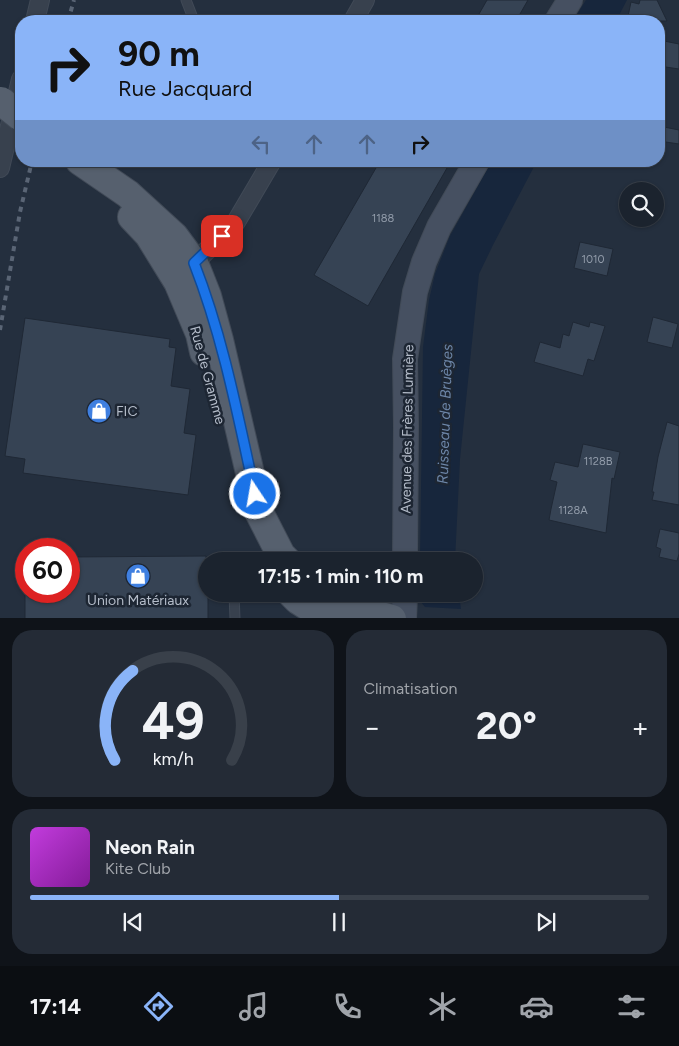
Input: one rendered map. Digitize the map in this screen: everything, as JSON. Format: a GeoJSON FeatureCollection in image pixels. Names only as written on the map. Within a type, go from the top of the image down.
{"type":"FeatureCollection","features":[{"type":"Feature","properties":{"kind":"main road","name":"Rue de Gramme"},"geometry":{"type":"LineString","coordinates":[[84,167],[149,235],[178,282],[200,334],[244,518],[259,552]]}},
{"type":"Feature","properties":{"kind":"main road","name":"Rue de Gramme"},"geometry":{"type":"LineString","coordinates":[[87,167],[128,194],[174,236],[194,263],[219,340],[259,512],[279,552]]}},
{"type":"Feature","properties":{"kind":"main road"},"geometry":{"type":"LineString","coordinates":[[302,602],[319,610],[336,603],[392,618]]}},
{"type":"Feature","properties":{"kind":"street"},"geometry":{"type":"LineString","coordinates":[[36,15],[40,0]]}},
{"type":"Feature","properties":{"kind":"street"},"geometry":{"type":"LineString","coordinates":[[356,15],[365,0]]}},
{"type":"Feature","properties":{"kind":"street"},"geometry":{"type":"LineString","coordinates":[[561,15],[570,0]]}},
{"type":"Feature","properties":{"kind":"street"},"geometry":{"type":"LineString","coordinates":[[0,168],[15,104]]}},
{"type":"Feature","properties":{"kind":"street"},"geometry":{"type":"LineString","coordinates":[[194,263],[236,222],[268,167]]}},
{"type":"Feature","properties":{"kind":"street","name":"Avenue des Frères Lumière"},"geometry":{"type":"LineString","coordinates":[[405,552],[405,359],[415,292],[424,262],[439,227],[474,167]]}},
{"type":"Feature","properties":{"kind":"street"},"geometry":{"type":"LineString","coordinates":[[404,618],[405,602]]}},
{"type":"Feature","properties":{"kind":"lane"},"geometry":{"type":"LineString","coordinates":[[186,0],[192,15]]}},
{"type":"Feature","properties":{"kind":"lane"},"geometry":{"type":"LineString","coordinates":[[234,602],[235,618]]}},
{"type":"Feature","properties":{"kind":"water"},"geometry":{"type":"Polygon","coordinates":[[[586,0],[627,0],[619,15],[577,15],[586,0]]]}},
{"type":"Feature","properties":{"kind":"water","name":"Ruisseau de Bruèges"},"geometry":{"type":"Polygon","coordinates":[[[489,167],[534,167],[479,274],[460,459],[455,552],[420,552],[423,347],[429,300],[435,274],[450,236],[489,167]]]}},
{"type":"Feature","properties":{"kind":"water"},"geometry":{"type":"Polygon","coordinates":[[[421,602],[460,602],[461,609],[425,607],[421,602]]]}},
{"type":"Feature","properties":{"kind":"building"},"geometry":{"type":"Polygon","coordinates":[[[487,0],[528,0],[519,15],[478,15],[487,0]]]}},
{"type":"Feature","properties":{"kind":"building"},"geometry":{"type":"Polygon","coordinates":[[[640,0],[657,0],[664,15],[628,15],[631,2],[639,4],[640,0]]]}},
{"type":"Feature","properties":{"kind":"building"},"geometry":{"type":"Polygon","coordinates":[[[665,41],[679,44],[679,69],[665,67],[665,41]]]}},
{"type":"Feature","properties":{"kind":"building"},"geometry":{"type":"Polygon","coordinates":[[[665,127],[679,130],[679,144],[665,142],[665,127]]]}},
{"type":"Feature","properties":{"kind":"building"},"geometry":{"type":"Polygon","coordinates":[[[377,167],[448,167],[368,306],[314,275],[377,167]]]}},
{"type":"Feature","properties":{"kind":"building"},"geometry":{"type":"Polygon","coordinates":[[[580,242],[613,249],[607,276],[574,268],[580,242]]]}},
{"type":"Feature","properties":{"kind":"building"},"geometry":{"type":"Polygon","coordinates":[[[653,317],[678,324],[672,348],[647,342],[653,317]]]}},
{"type":"Feature","properties":{"kind":"building","name":"FIC"},"geometry":{"type":"Polygon","coordinates":[[[25,318],[170,339],[169,347],[176,348],[171,386],[190,389],[184,433],[196,435],[188,495],[23,473],[25,459],[5,456],[25,318]]]}},
{"type":"Feature","properties":{"kind":"building"},"geometry":{"type":"Polygon","coordinates":[[[573,322],[589,327],[590,322],[605,326],[594,361],[588,359],[583,376],[534,362],[540,342],[560,348],[563,334],[569,336],[573,322]]]}},
{"type":"Feature","properties":{"kind":"building"},"geometry":{"type":"Polygon","coordinates":[[[667,422],[679,426],[679,505],[652,500],[658,457],[667,422]]]}},
{"type":"Feature","properties":{"kind":"building"},"geometry":{"type":"Polygon","coordinates":[[[583,444],[620,452],[614,479],[612,478],[606,533],[549,520],[557,482],[550,480],[555,462],[578,467],[583,444]]]}},
{"type":"Feature","properties":{"kind":"building"},"geometry":{"type":"Polygon","coordinates":[[[660,529],[679,533],[677,561],[659,557],[661,549],[656,547],[660,529]]]}},
{"type":"Feature","properties":{"kind":"building","name":"Union Matériaux"},"geometry":{"type":"Polygon","coordinates":[[[198,556],[198,602],[208,602],[208,618],[25,618],[25,603],[80,603],[80,557],[198,556]]]}},
{"type":"Feature","properties":{"kind":"railway"},"geometry":{"type":"LineString","coordinates":[[70,15],[74,0]]}},
{"type":"Feature","properties":{"kind":"railway"},"geometry":{"type":"LineString","coordinates":[[0,330],[20,212],[31,167]]}},
{"type":"Feature","properties":{"kind":"place","name":"FIC"},"geometry":{"type":"Point","coordinates":[99,411]}},
{"type":"Feature","properties":{"kind":"place","name":"Union Matériaux"},"geometry":{"type":"Point","coordinates":[138,576]}},
{"type":"Feature","properties":{"kind":"route"},"geometry":{"type":"LineString","coordinates":[[222,236],[194,263],[219,340],[255,494]]}}]}
